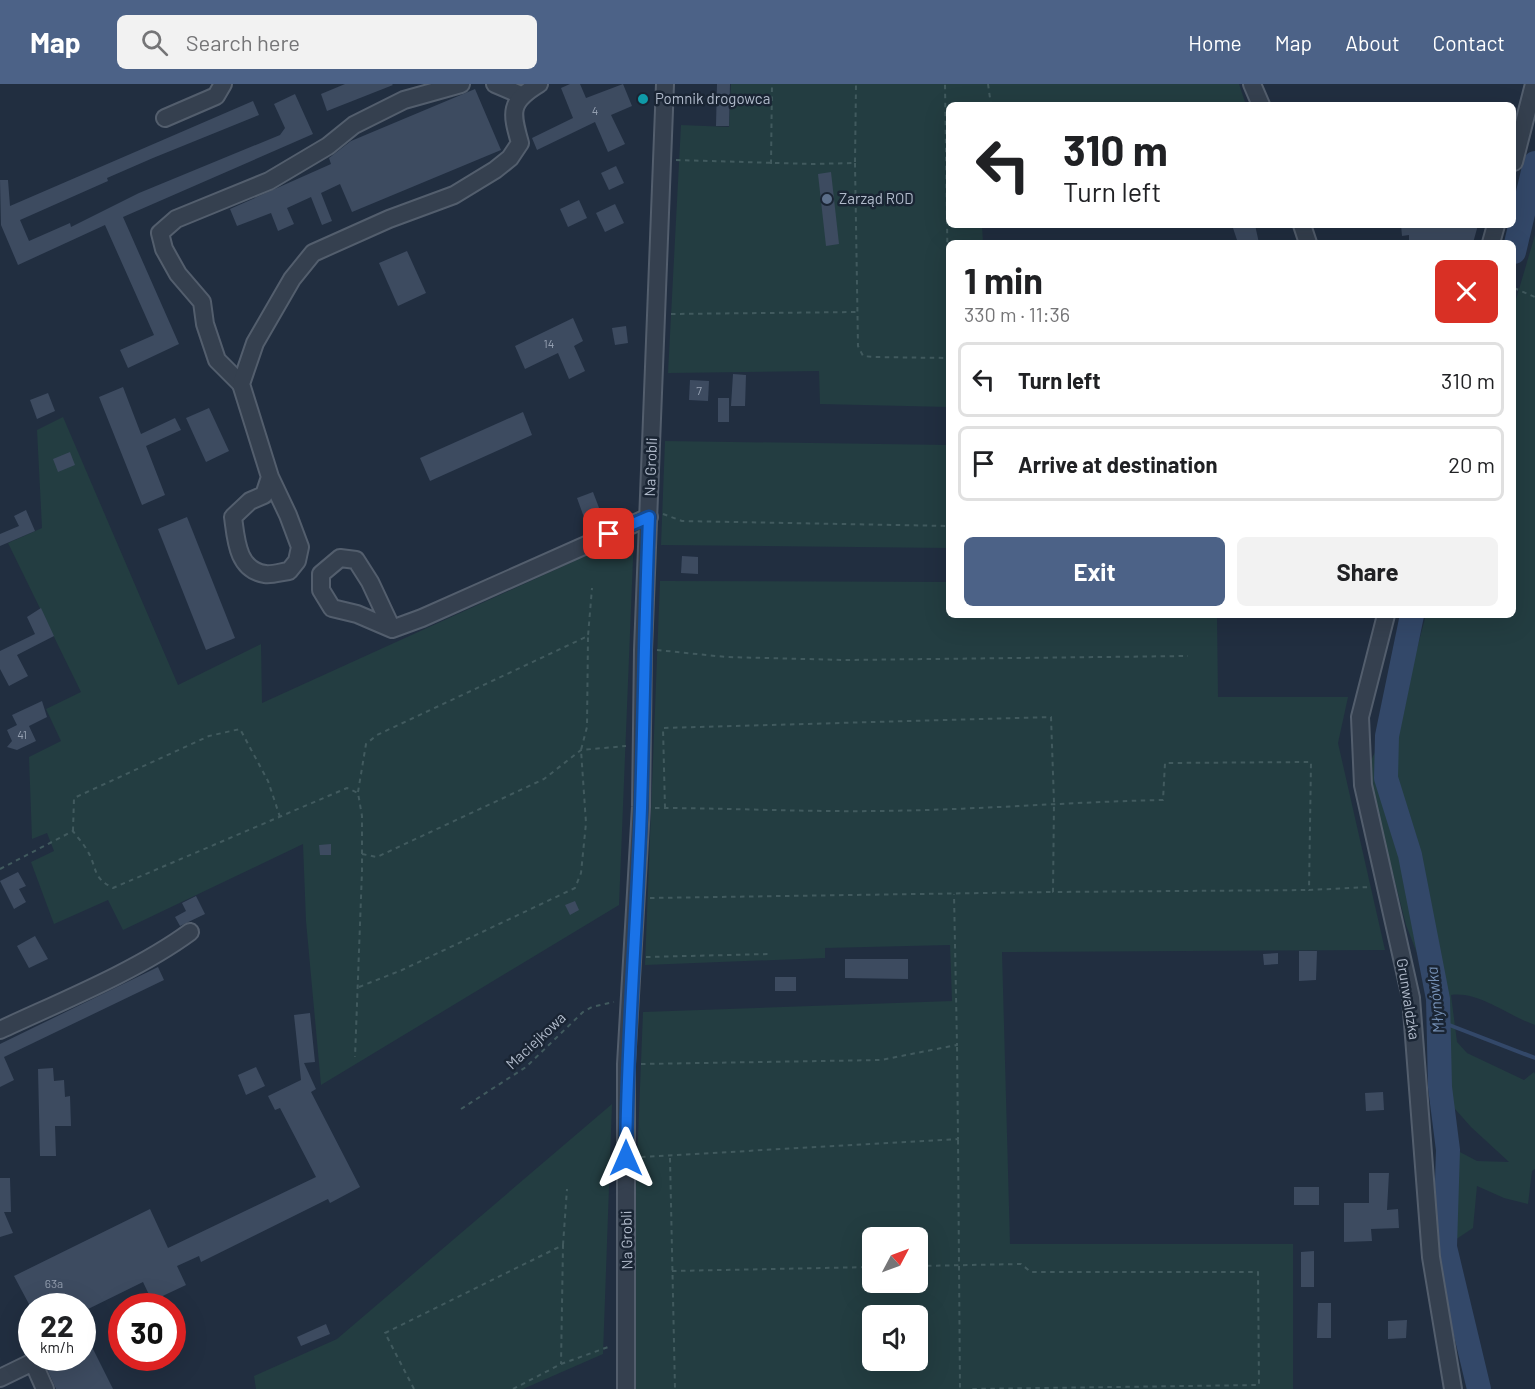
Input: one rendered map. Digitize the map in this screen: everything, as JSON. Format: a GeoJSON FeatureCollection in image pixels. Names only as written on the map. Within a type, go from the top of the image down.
{"type":"FeatureCollection","features":[{"type":"Feature","properties":{"kind":"street"},"geometry":{"type":"LineString","coordinates":[[165,118],[216,96],[224,84]]}},
{"type":"Feature","properties":{"kind":"street"},"geometry":{"type":"LineString","coordinates":[[270,477],[264,495],[250,501],[233,518],[236,546],[244,563],[264,574],[289,571],[297,561],[300,547],[270,477],[241,384],[217,360],[205,324],[202,302],[178,274],[164,249],[160,233],[176,219],[269,181],[328,146],[354,125],[404,100],[461,84]]}},
{"type":"Feature","properties":{"kind":"street"},"geometry":{"type":"LineString","coordinates":[[495,84],[521,95]]}},
{"type":"Feature","properties":{"kind":"street"},"geometry":{"type":"LineString","coordinates":[[241,384],[255,343],[292,279],[313,253],[389,219],[454,195],[495,170],[510,158],[520,143],[512,117],[521,95],[539,84]]}},
{"type":"Feature","properties":{"kind":"street","name":"Na Grobli"},"geometry":{"type":"LineString","coordinates":[[626,1389],[628,1343],[626,1064],[641,807],[640,744],[643,650],[665,84]]}},
{"type":"Feature","properties":{"kind":"street"},"geometry":{"type":"LineString","coordinates":[[1252,84],[1260,102]]}},
{"type":"Feature","properties":{"kind":"street"},"geometry":{"type":"LineString","coordinates":[[1516,154],[1534,84]]}},
{"type":"Feature","properties":{"kind":"street"},"geometry":{"type":"LineString","coordinates":[[392,629],[370,582],[356,560],[340,558],[321,574],[321,590],[332,608],[357,614],[392,629],[422,618],[649,517]]}},
{"type":"Feature","properties":{"kind":"street","name":"Grunwaldzka"},"geometry":{"type":"LineString","coordinates":[[1385,618],[1360,717],[1363,785],[1411,998],[1431,1257],[1453,1389]]}},
{"type":"Feature","properties":{"kind":"street"},"geometry":{"type":"LineString","coordinates":[[0,1030],[73,996],[174,944],[190,932]]}},
{"type":"Feature","properties":{"kind":"street"},"geometry":{"type":"LineString","coordinates":[[0,1378],[33,1362],[45,1389]]}},
{"type":"Feature","properties":{"kind":"path"},"geometry":{"type":"LineString","coordinates":[[771,164],[772,84]]}},
{"type":"Feature","properties":{"kind":"path"},"geometry":{"type":"LineString","coordinates":[[856,84],[858,346],[863,356],[946,358]]}},
{"type":"Feature","properties":{"kind":"path"},"geometry":{"type":"LineString","coordinates":[[945,84],[946,152]]}},
{"type":"Feature","properties":{"kind":"path"},"geometry":{"type":"LineString","coordinates":[[988,84],[991,102]]}},
{"type":"Feature","properties":{"kind":"path"},"geometry":{"type":"LineString","coordinates":[[663,159],[771,164],[855,163]]}},
{"type":"Feature","properties":{"kind":"path"},"geometry":{"type":"LineString","coordinates":[[1516,289],[1535,297]]}},
{"type":"Feature","properties":{"kind":"path"},"geometry":{"type":"LineString","coordinates":[[657,314],[857,312]]}},
{"type":"Feature","properties":{"kind":"path"},"geometry":{"type":"LineString","coordinates":[[649,517],[664,514],[682,521],[946,526]]}},
{"type":"Feature","properties":{"kind":"path"},"geometry":{"type":"LineString","coordinates":[[359,987],[402,970],[575,888],[581,873],[586,823],[581,750],[586,727],[588,636],[592,588]]}},
{"type":"Feature","properties":{"kind":"path"},"geometry":{"type":"LineString","coordinates":[[355,1057],[362,854],[362,816],[358,793],[366,744],[377,735],[588,636]]}},
{"type":"Feature","properties":{"kind":"path"},"geometry":{"type":"LineString","coordinates":[[643,650],[726,657],[845,660],[1188,656]]}},
{"type":"Feature","properties":{"kind":"path"},"geometry":{"type":"LineString","coordinates":[[664,808],[663,728],[1051,717],[1054,802],[1053,892]]}},
{"type":"Feature","properties":{"kind":"path"},"geometry":{"type":"LineString","coordinates":[[280,817],[267,781],[240,729],[209,736],[74,798],[73,831],[88,852],[93,870],[102,882],[113,888],[280,817],[347,788],[358,793]]}},
{"type":"Feature","properties":{"kind":"path"},"geometry":{"type":"LineString","coordinates":[[362,854],[377,857],[544,779],[581,750],[640,744]]}},
{"type":"Feature","properties":{"kind":"path"},"geometry":{"type":"LineString","coordinates":[[641,807],[877,811],[1009,808],[1054,802],[1162,800],[1165,763],[1311,762],[1309,890]]}},
{"type":"Feature","properties":{"kind":"path"},"geometry":{"type":"LineString","coordinates":[[0,869],[73,831]]}},
{"type":"Feature","properties":{"kind":"path"},"geometry":{"type":"LineString","coordinates":[[635,898],[1309,890],[1386,886]]}},
{"type":"Feature","properties":{"kind":"path"},"geometry":{"type":"LineString","coordinates":[[954,894],[960,1389]]}},
{"type":"Feature","properties":{"kind":"path"},"geometry":{"type":"LineString","coordinates":[[632,958],[769,954]]}},
{"type":"Feature","properties":{"kind":"path","name":"Maciejkowa"},"geometry":{"type":"LineString","coordinates":[[461,1109],[526,1067],[592,1006],[630,1000]]}},
{"type":"Feature","properties":{"kind":"path"},"geometry":{"type":"LineString","coordinates":[[626,1064],[881,1060],[957,1045]]}},
{"type":"Feature","properties":{"kind":"path"},"geometry":{"type":"LineString","coordinates":[[626,1158],[958,1139]]}},
{"type":"Feature","properties":{"kind":"path"},"geometry":{"type":"LineString","coordinates":[[670,1157],[675,1389]]}},
{"type":"Feature","properties":{"kind":"path"},"geometry":{"type":"LineString","coordinates":[[561,1364],[563,1245],[567,1189]]}},
{"type":"Feature","properties":{"kind":"path"},"geometry":{"type":"LineString","coordinates":[[414,1389],[385,1333],[563,1245]]}},
{"type":"Feature","properties":{"kind":"path"},"geometry":{"type":"LineString","coordinates":[[928,1266],[1022,1264],[1031,1272],[1258,1272],[1259,1385],[972,1389]]}},
{"type":"Feature","properties":{"kind":"path"},"geometry":{"type":"LineString","coordinates":[[672,1271],[862,1267]]}},
{"type":"Feature","properties":{"kind":"path"},"geometry":{"type":"LineString","coordinates":[[513,1389],[561,1364],[597,1349],[628,1343]]}},
{"type":"Feature","properties":{"kind":"green space"},"geometry":{"type":"Polygon","coordinates":[[[731,84],[1239,84],[1245,102],[946,102],[946,228],[982,228],[983,240],[946,240],[946,407],[820,404],[819,371],[668,373],[681,125],[729,127],[731,84]]]}},
{"type":"Feature","properties":{"kind":"green space"},"geometry":{"type":"Polygon","coordinates":[[[1535,235],[1535,1025],[1483,1000],[1451,995],[1457,1042],[1467,1053],[1524,1080],[1534,1072],[1535,1074],[1535,1169],[1532,1171],[1528,1204],[1504,1198],[1477,1186],[1473,1228],[1449,1244],[1445,1181],[1437,1140],[1477,1161],[1509,1162],[1471,1127],[1431,1082],[1430,986],[1406,925],[1367,771],[1403,700],[1425,618],[1516,618],[1516,299],[1535,235]]]}},
{"type":"Feature","properties":{"kind":"green space"},"geometry":{"type":"Polygon","coordinates":[[[63,417],[178,685],[261,644],[262,703],[634,534],[619,905],[321,1085],[306,921],[303,844],[123,930],[108,900],[54,924],[31,862],[54,851],[47,833],[32,839],[29,757],[61,741],[46,709],[81,692],[8,543],[42,528],[37,430],[63,417]]]}},
{"type":"Feature","properties":{"kind":"green space"},"geometry":{"type":"Polygon","coordinates":[[[665,441],[946,445],[946,548],[661,545],[665,441]]]}},
{"type":"Feature","properties":{"kind":"green space"},"geometry":{"type":"Polygon","coordinates":[[[660,581],[946,582],[946,618],[1217,618],[1218,697],[1348,697],[1338,743],[1385,950],[1002,952],[1010,1244],[1293,1244],[1293,1389],[628,1389],[643,1012],[952,1001],[950,945],[825,948],[825,958],[645,965],[660,581]]]}},
{"type":"Feature","properties":{"kind":"green space"},"geometry":{"type":"Polygon","coordinates":[[[612,1104],[603,1354],[523,1389],[256,1389],[254,1376],[337,1339],[612,1104]]]}},
{"type":"Feature","properties":{"kind":"building"},"geometry":{"type":"Polygon","coordinates":[[[345,84],[393,85],[327,111],[321,94],[345,84]]]}},
{"type":"Feature","properties":{"kind":"building"},"geometry":{"type":"Polygon","coordinates":[[[570,84],[580,84],[586,98],[623,84],[632,106],[611,115],[625,144],[608,152],[595,122],[537,150],[532,138],[573,118],[561,88],[570,84]]]}},
{"type":"Feature","properties":{"kind":"building"},"geometry":{"type":"Polygon","coordinates":[[[717,84],[730,84],[729,126],[716,126],[717,84]]]}},
{"type":"Feature","properties":{"kind":"building"},"geometry":{"type":"Polygon","coordinates":[[[475,89],[501,150],[352,212],[340,184],[321,193],[332,221],[322,225],[311,197],[287,208],[294,224],[278,231],[271,213],[237,226],[230,209],[331,164],[329,158],[351,141],[475,89]]]}},
{"type":"Feature","properties":{"kind":"building"},"geometry":{"type":"Polygon","coordinates":[[[295,94],[313,134],[123,217],[179,344],[128,368],[120,350],[154,335],[105,225],[18,265],[1,225],[0,180],[8,180],[10,206],[253,101],[259,115],[107,178],[108,181],[20,220],[29,241],[70,223],[71,227],[139,193],[280,135],[285,128],[274,104],[295,94]]]}},
{"type":"Feature","properties":{"kind":"building"},"geometry":{"type":"Polygon","coordinates":[[[616,166],[624,183],[609,190],[601,173],[616,166]]]}},
{"type":"Feature","properties":{"kind":"building"},"geometry":{"type":"Polygon","coordinates":[[[831,172],[839,244],[826,246],[818,174],[831,172]]]}},
{"type":"Feature","properties":{"kind":"building"},"geometry":{"type":"Polygon","coordinates":[[[579,200],[587,218],[568,227],[560,209],[579,200]]]}},
{"type":"Feature","properties":{"kind":"building"},"geometry":{"type":"Polygon","coordinates":[[[615,204],[624,223],[605,232],[596,213],[615,204]]]}},
{"type":"Feature","properties":{"kind":"building"},"geometry":{"type":"Polygon","coordinates":[[[1233,228],[1256,228],[1258,240],[1237,240],[1233,228]]]}},
{"type":"Feature","properties":{"kind":"building"},"geometry":{"type":"Polygon","coordinates":[[[1401,228],[1477,228],[1474,240],[1409,240],[1409,235],[1402,236],[1401,228]]]}},
{"type":"Feature","properties":{"kind":"building"},"geometry":{"type":"Polygon","coordinates":[[[407,251],[426,293],[398,306],[379,263],[407,251]]]}},
{"type":"Feature","properties":{"kind":"building"},"geometry":{"type":"Polygon","coordinates":[[[573,318],[583,341],[574,346],[585,371],[569,379],[558,353],[525,369],[515,346],[573,318]]]}},
{"type":"Feature","properties":{"kind":"building"},"geometry":{"type":"Polygon","coordinates":[[[626,326],[628,343],[615,345],[612,328],[626,326]]]}},
{"type":"Feature","properties":{"kind":"building"},"geometry":{"type":"Polygon","coordinates":[[[733,374],[746,375],[745,406],[731,406],[733,374]]]}},
{"type":"Feature","properties":{"kind":"building"},"geometry":{"type":"Polygon","coordinates":[[[690,380],[709,381],[708,401],[689,400],[690,380]]]}},
{"type":"Feature","properties":{"kind":"building"},"geometry":{"type":"Polygon","coordinates":[[[123,387],[141,434],[175,418],[181,430],[146,446],[165,495],[142,505],[99,397],[123,387]]]}},
{"type":"Feature","properties":{"kind":"building"},"geometry":{"type":"Polygon","coordinates":[[[48,393],[55,411],[37,419],[30,400],[48,393]]]}},
{"type":"Feature","properties":{"kind":"building"},"geometry":{"type":"Polygon","coordinates":[[[718,398],[729,398],[729,422],[718,422],[718,398]]]}},
{"type":"Feature","properties":{"kind":"building"},"geometry":{"type":"Polygon","coordinates":[[[209,408],[229,451],[206,462],[186,418],[209,408]]]}},
{"type":"Feature","properties":{"kind":"building"},"geometry":{"type":"Polygon","coordinates":[[[523,412],[532,435],[430,481],[420,458],[523,412]]]}},
{"type":"Feature","properties":{"kind":"building"},"geometry":{"type":"Polygon","coordinates":[[[70,452],[75,465],[58,472],[53,459],[70,452]]]}},
{"type":"Feature","properties":{"kind":"building"},"geometry":{"type":"Polygon","coordinates":[[[593,492],[601,513],[585,520],[577,498],[593,492]]]}},
{"type":"Feature","properties":{"kind":"building"},"geometry":{"type":"Polygon","coordinates":[[[26,510],[35,531],[0,546],[0,534],[19,526],[14,516],[26,510]]]}},
{"type":"Feature","properties":{"kind":"building"},"geometry":{"type":"Polygon","coordinates":[[[187,517],[235,638],[206,650],[158,529],[187,517]]]}},
{"type":"Feature","properties":{"kind":"building"},"geometry":{"type":"Polygon","coordinates":[[[682,556],[698,557],[698,574],[681,573],[682,556]]]}},
{"type":"Feature","properties":{"kind":"building"},"geometry":{"type":"Polygon","coordinates":[[[41,608],[54,636],[17,655],[28,676],[9,686],[0,669],[0,651],[35,634],[27,617],[41,608]]]}},
{"type":"Feature","properties":{"kind":"building"},"geometry":{"type":"Polygon","coordinates":[[[42,701],[47,717],[29,726],[36,741],[17,750],[7,747],[12,741],[7,730],[17,725],[12,715],[42,701]]]}},
{"type":"Feature","properties":{"kind":"building"},"geometry":{"type":"Polygon","coordinates":[[[331,844],[331,855],[320,855],[319,845],[331,844]]]}},
{"type":"Feature","properties":{"kind":"building"},"geometry":{"type":"Polygon","coordinates":[[[18,872],[26,886],[19,889],[26,902],[14,909],[0,881],[18,872]]]}},
{"type":"Feature","properties":{"kind":"building"},"geometry":{"type":"Polygon","coordinates":[[[196,896],[205,914],[180,926],[175,917],[186,911],[182,903],[196,896]]]}},
{"type":"Feature","properties":{"kind":"building"},"geometry":{"type":"Polygon","coordinates":[[[575,901],[579,910],[570,915],[565,905],[575,901]]]}},
{"type":"Feature","properties":{"kind":"building"},"geometry":{"type":"Polygon","coordinates":[[[35,936],[48,959],[29,968],[17,946],[35,936]]]}},
{"type":"Feature","properties":{"kind":"building"},"geometry":{"type":"Polygon","coordinates":[[[1299,951],[1317,951],[1316,980],[1299,981],[1299,951]]]}},
{"type":"Feature","properties":{"kind":"building"},"geometry":{"type":"Polygon","coordinates":[[[1278,953],[1278,964],[1264,965],[1263,954],[1278,953]]]}},
{"type":"Feature","properties":{"kind":"building"},"geometry":{"type":"Polygon","coordinates":[[[845,959],[908,959],[908,979],[845,978],[845,959]]]}},
{"type":"Feature","properties":{"kind":"building"},"geometry":{"type":"Polygon","coordinates":[[[158,967],[164,980],[4,1057],[14,1080],[0,1087],[0,1044],[158,967]]]}},
{"type":"Feature","properties":{"kind":"building"},"geometry":{"type":"Polygon","coordinates":[[[775,977],[796,977],[796,991],[775,991],[775,977]]]}},
{"type":"Feature","properties":{"kind":"building"},"geometry":{"type":"Polygon","coordinates":[[[310,1013],[315,1062],[304,1063],[316,1089],[311,1092],[360,1187],[330,1203],[328,1199],[201,1262],[199,1256],[177,1266],[186,1285],[169,1293],[148,1293],[143,1282],[121,1293],[108,1293],[108,1299],[96,1305],[96,1293],[23,1293],[14,1276],[150,1209],[168,1248],[316,1177],[280,1108],[275,1110],[268,1096],[301,1080],[294,1015],[310,1013]]]}},
{"type":"Feature","properties":{"kind":"building"},"geometry":{"type":"Polygon","coordinates":[[[256,1067],[265,1086],[246,1095],[238,1075],[256,1067]]]}},
{"type":"Feature","properties":{"kind":"building"},"geometry":{"type":"Polygon","coordinates":[[[53,1068],[54,1081],[64,1080],[65,1097],[70,1096],[71,1126],[55,1126],[56,1156],[40,1156],[38,1069],[53,1068]]]}},
{"type":"Feature","properties":{"kind":"building"},"geometry":{"type":"Polygon","coordinates":[[[1383,1092],[1384,1110],[1366,1111],[1365,1093],[1383,1092]]]}},
{"type":"Feature","properties":{"kind":"building"},"geometry":{"type":"Polygon","coordinates":[[[1369,1173],[1389,1173],[1387,1210],[1398,1209],[1399,1228],[1371,1229],[1372,1241],[1344,1242],[1344,1203],[1369,1203],[1369,1173]]]}},
{"type":"Feature","properties":{"kind":"building"},"geometry":{"type":"Polygon","coordinates":[[[0,1178],[10,1178],[11,1212],[4,1212],[13,1233],[0,1237],[0,1178]]]}},
{"type":"Feature","properties":{"kind":"building"},"geometry":{"type":"Polygon","coordinates":[[[1294,1187],[1319,1187],[1319,1205],[1294,1205],[1294,1187]]]}},
{"type":"Feature","properties":{"kind":"building"},"geometry":{"type":"Polygon","coordinates":[[[1314,1251],[1314,1287],[1301,1287],[1301,1252],[1314,1251]]]}},
{"type":"Feature","properties":{"kind":"building"},"geometry":{"type":"Polygon","coordinates":[[[1318,1303],[1331,1303],[1331,1338],[1317,1338],[1318,1303]]]}},
{"type":"Feature","properties":{"kind":"building"},"geometry":{"type":"Polygon","coordinates":[[[1407,1320],[1406,1338],[1388,1339],[1388,1321],[1407,1320]]]}},
{"type":"Feature","properties":{"kind":"building"},"geometry":{"type":"Polygon","coordinates":[[[326,1324],[330,1334],[301,1346],[297,1337],[326,1324]]]}},
{"type":"Feature","properties":{"kind":"building"},"geometry":{"type":"Polygon","coordinates":[[[96,1355],[113,1389],[56,1389],[48,1371],[96,1371],[96,1355]]]}},
{"type":"Feature","properties":{"kind":"waterway","name":"Młynówka"},"geometry":{"type":"LineString","coordinates":[[1516,244],[1535,163]]}},
{"type":"Feature","properties":{"kind":"waterway","name":"Młynówka"},"geometry":{"type":"LineString","coordinates":[[1411,618],[1387,736],[1386,778],[1410,855],[1438,999],[1440,1087],[1448,1150],[1445,1247],[1479,1389]]}},
{"type":"Feature","properties":{"kind":"waterway"},"geometry":{"type":"LineString","coordinates":[[1439,1021],[1535,1058]]}},
{"type":"Feature","properties":{"kind":"place","name":"Pomnik drogowca"},"geometry":{"type":"Point","coordinates":[643,99]}},
{"type":"Feature","properties":{"kind":"place","name":"Zarząd ROD"},"geometry":{"type":"Point","coordinates":[827,199]}},
{"type":"Feature","properties":{"kind":"route"},"geometry":{"type":"LineString","coordinates":[[609,534],[649,517],[640,744],[641,807],[626,1064],[626,1158]]}}]}
